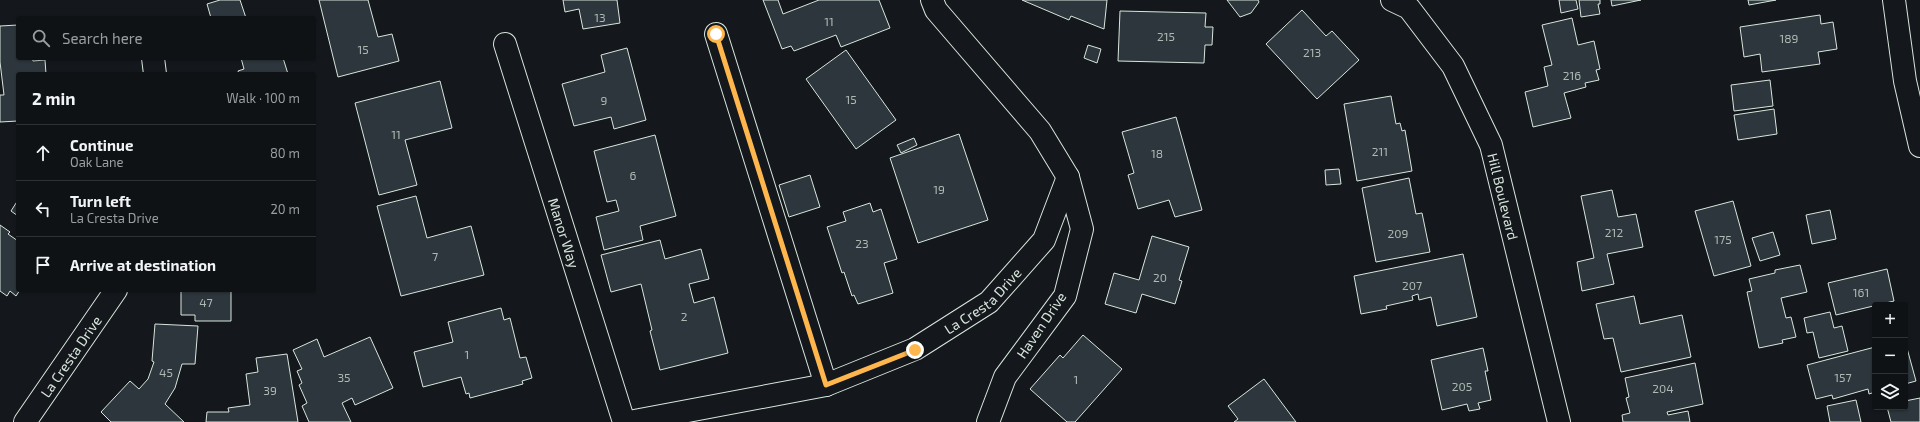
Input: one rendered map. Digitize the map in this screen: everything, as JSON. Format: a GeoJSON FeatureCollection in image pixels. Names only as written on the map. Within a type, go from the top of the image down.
{"type":"FeatureCollection","features":[{"type":"Feature","properties":{"kind":"street"},"geometry":{"type":"LineString","coordinates":[[932,0],[936,10],[1040,131],[1068,178]]}},
{"type":"Feature","properties":{"kind":"street","name":"Hill Boulevard"},"geometry":{"type":"LineString","coordinates":[[1392,0],[1409,8],[1453,66],[1491,145],[1559,422]]}},
{"type":"Feature","properties":{"kind":"street"},"geometry":{"type":"LineString","coordinates":[[1894,0],[1905,81],[1920,146]]}},
{"type":"Feature","properties":{"kind":"street"},"geometry":{"type":"LineString","coordinates":[[716,34],[826,385]]}},
{"type":"Feature","properties":{"kind":"street","name":"Manor Way"},"geometry":{"type":"LineString","coordinates":[[505,44],[624,422]]}},
{"type":"Feature","properties":{"kind":"street"},"geometry":{"type":"LineString","coordinates":[[153,60],[154,72]]}},
{"type":"Feature","properties":{"kind":"street","name":"La Cresta Drive"},"geometry":{"type":"LineString","coordinates":[[630,422],[826,385],[915,350],[989,302],[1044,240],[1068,178]]}},
{"type":"Feature","properties":{"kind":"street","name":"Haven Drive"},"geometry":{"type":"LineString","coordinates":[[988,422],[1005,377],[1065,296],[1082,229],[1068,178]]}},
{"type":"Feature","properties":{"kind":"street","name":"La Cresta Drive"},"geometry":{"type":"LineString","coordinates":[[25,422],[115,292]]}},
{"type":"Feature","properties":{"kind":"building"},"geometry":{"type":"Polygon","coordinates":[[[220,0],[240,0],[245,16],[210,16],[207,4],[220,0]]]}},
{"type":"Feature","properties":{"kind":"building"},"geometry":{"type":"Polygon","coordinates":[[[319,0],[368,0],[378,37],[392,34],[399,61],[338,77],[319,0]]]}},
{"type":"Feature","properties":{"kind":"building"},"geometry":{"type":"Polygon","coordinates":[[[563,0],[617,0],[620,23],[583,29],[579,9],[565,12],[563,0]]]}},
{"type":"Feature","properties":{"kind":"building"},"geometry":{"type":"Polygon","coordinates":[[[763,0],[778,0],[783,14],[819,0],[879,0],[890,28],[841,47],[836,35],[794,51],[791,46],[782,49],[763,0]]]}},
{"type":"Feature","properties":{"kind":"building"},"geometry":{"type":"Polygon","coordinates":[[[1022,0],[1107,0],[1104,29],[1071,16],[1069,20],[1022,0]]]}},
{"type":"Feature","properties":{"kind":"building"},"geometry":{"type":"Polygon","coordinates":[[[1227,0],[1258,0],[1259,2],[1251,13],[1240,17],[1227,0]]]}},
{"type":"Feature","properties":{"kind":"building"},"geometry":{"type":"Polygon","coordinates":[[[1559,0],[1576,0],[1578,9],[1561,13],[1559,0]]]}},
{"type":"Feature","properties":{"kind":"building"},"geometry":{"type":"Polygon","coordinates":[[[1579,0],[1600,0],[1600,4],[1598,4],[1600,14],[1581,17],[1579,0]]]}},
{"type":"Feature","properties":{"kind":"building"},"geometry":{"type":"Polygon","coordinates":[[[1611,0],[1641,0],[1612,6],[1611,0]]]}},
{"type":"Feature","properties":{"kind":"building"},"geometry":{"type":"Polygon","coordinates":[[[1748,0],[1776,0],[1749,5],[1748,0]]]}},
{"type":"Feature","properties":{"kind":"building"},"geometry":{"type":"Polygon","coordinates":[[[1302,10],[1326,36],[1332,31],[1359,60],[1317,99],[1266,44],[1302,10]]]}},
{"type":"Feature","properties":{"kind":"building"},"geometry":{"type":"Polygon","coordinates":[[[1120,11],[1206,13],[1205,27],[1213,27],[1212,45],[1205,45],[1204,63],[1118,61],[1120,11]]]}},
{"type":"Feature","properties":{"kind":"building"},"geometry":{"type":"Polygon","coordinates":[[[1820,15],[1821,24],[1833,22],[1837,49],[1818,52],[1820,64],[1762,72],[1760,54],[1744,57],[1740,27],[1820,15]]]}},
{"type":"Feature","properties":{"kind":"building"},"geometry":{"type":"Polygon","coordinates":[[[1572,18],[1578,45],[1594,41],[1600,69],[1596,70],[1599,80],[1585,83],[1586,87],[1564,93],[1571,118],[1533,127],[1525,92],[1548,86],[1544,67],[1552,65],[1542,25],[1572,18]]]}},
{"type":"Feature","properties":{"kind":"building"},"geometry":{"type":"Polygon","coordinates":[[[16,25],[16,60],[45,60],[46,72],[16,72],[16,121],[0,122],[0,95],[4,95],[0,62],[0,26],[16,25]]]}},
{"type":"Feature","properties":{"kind":"building"},"geometry":{"type":"Polygon","coordinates":[[[1088,45],[1101,49],[1097,63],[1084,58],[1088,45]]]}},
{"type":"Feature","properties":{"kind":"building"},"geometry":{"type":"Polygon","coordinates":[[[627,48],[646,120],[614,129],[611,117],[574,126],[562,84],[605,72],[601,55],[627,48]]]}},
{"type":"Feature","properties":{"kind":"building"},"geometry":{"type":"Polygon","coordinates":[[[846,50],[896,120],[856,149],[806,79],[846,50]]]}},
{"type":"Feature","properties":{"kind":"building"},"geometry":{"type":"Polygon","coordinates":[[[242,60],[284,60],[287,72],[238,72],[244,69],[242,60]]]}},
{"type":"Feature","properties":{"kind":"building"},"geometry":{"type":"Polygon","coordinates":[[[1770,80],[1773,106],[1734,111],[1731,85],[1770,80]]]}},
{"type":"Feature","properties":{"kind":"building"},"geometry":{"type":"Polygon","coordinates":[[[440,81],[452,128],[405,140],[417,185],[379,195],[355,103],[440,81]]]}},
{"type":"Feature","properties":{"kind":"building"},"geometry":{"type":"Polygon","coordinates":[[[1391,96],[1396,124],[1400,123],[1402,131],[1405,130],[1412,171],[1357,181],[1344,104],[1391,96]]]}},
{"type":"Feature","properties":{"kind":"building"},"geometry":{"type":"Polygon","coordinates":[[[1774,109],[1777,134],[1738,140],[1734,115],[1774,109]]]}},
{"type":"Feature","properties":{"kind":"building"},"geometry":{"type":"Polygon","coordinates":[[[1176,117],[1202,210],[1175,217],[1169,200],[1138,209],[1128,175],[1134,173],[1122,132],[1176,117]]]}},
{"type":"Feature","properties":{"kind":"building"},"geometry":{"type":"Polygon","coordinates":[[[959,134],[988,220],[918,243],[890,158],[959,134]]]}},
{"type":"Feature","properties":{"kind":"building"},"geometry":{"type":"Polygon","coordinates":[[[655,135],[676,216],[640,226],[643,240],[604,250],[596,217],[619,211],[616,200],[607,202],[594,151],[655,135]]]}},
{"type":"Feature","properties":{"kind":"building"},"geometry":{"type":"Polygon","coordinates":[[[914,138],[917,145],[901,153],[897,145],[914,138]]]}},
{"type":"Feature","properties":{"kind":"building"},"geometry":{"type":"Polygon","coordinates":[[[1339,169],[1341,184],[1326,185],[1325,170],[1339,169]]]}},
{"type":"Feature","properties":{"kind":"building"},"geometry":{"type":"Polygon","coordinates":[[[810,175],[820,207],[789,217],[779,185],[810,175]]]}},
{"type":"Feature","properties":{"kind":"building"},"geometry":{"type":"Polygon","coordinates":[[[1409,178],[1416,214],[1422,213],[1430,252],[1376,262],[1362,188],[1409,178]]]}},
{"type":"Feature","properties":{"kind":"building"},"geometry":{"type":"Polygon","coordinates":[[[1612,190],[1618,217],[1636,214],[1643,247],[1607,254],[1614,284],[1582,291],[1577,262],[1594,258],[1581,196],[1612,190]]]}},
{"type":"Feature","properties":{"kind":"building"},"geometry":{"type":"Polygon","coordinates":[[[416,196],[427,238],[471,226],[484,275],[401,296],[377,206],[416,196]]]}},
{"type":"Feature","properties":{"kind":"building"},"geometry":{"type":"Polygon","coordinates":[[[1733,201],[1751,266],[1714,276],[1695,211],[1733,201]]]}},
{"type":"Feature","properties":{"kind":"building"},"geometry":{"type":"Polygon","coordinates":[[[16,203],[16,215],[11,211],[16,203]]]}},
{"type":"Feature","properties":{"kind":"building"},"geometry":{"type":"Polygon","coordinates":[[[870,203],[873,212],[881,209],[897,259],[884,263],[893,293],[858,304],[854,295],[852,296],[844,272],[842,273],[827,227],[846,221],[843,212],[870,203]]]}},
{"type":"Feature","properties":{"kind":"building"},"geometry":{"type":"Polygon","coordinates":[[[1830,210],[1836,239],[1812,244],[1806,215],[1830,210]]]}},
{"type":"Feature","properties":{"kind":"building"},"geometry":{"type":"Polygon","coordinates":[[[0,225],[10,232],[8,234],[16,240],[16,292],[19,292],[16,296],[10,291],[7,296],[0,291],[0,225]]]}},
{"type":"Feature","properties":{"kind":"building"},"geometry":{"type":"Polygon","coordinates":[[[1773,232],[1780,255],[1760,261],[1752,238],[1773,232]]]}},
{"type":"Feature","properties":{"kind":"building"},"geometry":{"type":"Polygon","coordinates":[[[1152,236],[1189,247],[1179,280],[1182,281],[1175,304],[1142,294],[1136,313],[1105,304],[1114,273],[1139,280],[1152,236]]]}},
{"type":"Feature","properties":{"kind":"building"},"geometry":{"type":"Polygon","coordinates":[[[660,240],[665,259],[701,249],[709,279],[689,284],[694,303],[714,297],[728,353],[660,370],[650,331],[652,330],[641,284],[611,292],[601,255],[660,240]]]}},
{"type":"Feature","properties":{"kind":"building"},"geometry":{"type":"Polygon","coordinates":[[[1463,254],[1477,317],[1437,326],[1431,297],[1419,300],[1418,294],[1412,296],[1413,300],[1386,306],[1387,309],[1361,314],[1354,276],[1463,254]]]}},
{"type":"Feature","properties":{"kind":"building"},"geometry":{"type":"Polygon","coordinates":[[[1800,265],[1807,292],[1781,298],[1786,318],[1791,317],[1796,337],[1782,340],[1783,343],[1759,348],[1747,292],[1752,291],[1749,279],[1775,273],[1775,270],[1800,265]]]}},
{"type":"Feature","properties":{"kind":"building"},"geometry":{"type":"Polygon","coordinates":[[[1887,269],[1894,301],[1872,302],[1872,306],[1836,315],[1828,283],[1887,269]]]}},
{"type":"Feature","properties":{"kind":"building"},"geometry":{"type":"Polygon","coordinates":[[[181,292],[231,292],[231,321],[195,321],[195,315],[181,315],[181,292]]]}},
{"type":"Feature","properties":{"kind":"building"},"geometry":{"type":"Polygon","coordinates":[[[1634,296],[1640,324],[1682,315],[1691,357],[1621,372],[1613,338],[1604,339],[1596,304],[1634,296]]]}},
{"type":"Feature","properties":{"kind":"building"},"geometry":{"type":"Polygon","coordinates":[[[501,308],[504,320],[510,318],[520,358],[526,357],[532,378],[522,381],[523,384],[470,398],[469,393],[466,394],[461,377],[423,387],[414,352],[453,342],[448,322],[501,308]]]}},
{"type":"Feature","properties":{"kind":"building"},"geometry":{"type":"Polygon","coordinates":[[[1830,312],[1834,328],[1842,326],[1848,351],[1819,358],[1813,332],[1807,333],[1804,318],[1830,312]]]}},
{"type":"Feature","properties":{"kind":"building"},"geometry":{"type":"Polygon","coordinates":[[[155,324],[198,326],[195,364],[182,364],[175,388],[165,404],[184,422],[111,422],[101,412],[130,381],[139,389],[148,379],[154,362],[152,361],[155,324]]]}},
{"type":"Feature","properties":{"kind":"building"},"geometry":{"type":"Polygon","coordinates":[[[1083,335],[1122,369],[1075,422],[1067,422],[1030,389],[1060,355],[1063,358],[1083,335]]]}},
{"type":"Feature","properties":{"kind":"building"},"geometry":{"type":"Polygon","coordinates":[[[370,337],[393,388],[355,405],[352,398],[342,403],[351,422],[309,422],[302,406],[307,403],[299,385],[302,383],[297,371],[302,369],[293,350],[317,339],[324,357],[370,337]]]}},
{"type":"Feature","properties":{"kind":"building"},"geometry":{"type":"Polygon","coordinates":[[[1483,348],[1488,371],[1485,371],[1491,400],[1478,403],[1480,409],[1469,411],[1467,404],[1442,410],[1431,360],[1483,348]]]}},
{"type":"Feature","properties":{"kind":"building"},"geometry":{"type":"Polygon","coordinates":[[[1872,348],[1872,393],[1869,394],[1868,389],[1833,399],[1832,395],[1816,399],[1807,365],[1872,348]]]}},
{"type":"Feature","properties":{"kind":"building"},"geometry":{"type":"Polygon","coordinates":[[[1908,352],[1916,381],[1908,383],[1908,352]]]}},
{"type":"Feature","properties":{"kind":"building"},"geometry":{"type":"Polygon","coordinates":[[[287,354],[298,422],[206,422],[207,412],[229,412],[228,408],[250,405],[246,374],[258,372],[256,358],[287,354]]]}},
{"type":"Feature","properties":{"kind":"building"},"geometry":{"type":"Polygon","coordinates":[[[1695,363],[1703,404],[1667,412],[1668,415],[1688,411],[1690,422],[1623,422],[1622,415],[1630,413],[1626,398],[1629,397],[1625,378],[1695,363]]]}},
{"type":"Feature","properties":{"kind":"building"},"geometry":{"type":"Polygon","coordinates":[[[1264,379],[1296,422],[1234,422],[1238,419],[1228,406],[1264,379]]]}},
{"type":"Feature","properties":{"kind":"building"},"geometry":{"type":"Polygon","coordinates":[[[1920,398],[1920,422],[1891,422],[1888,410],[1908,410],[1908,400],[1920,398]]]}},
{"type":"Feature","properties":{"kind":"building"},"geometry":{"type":"Polygon","coordinates":[[[1856,400],[1861,422],[1830,422],[1827,406],[1856,400]]]}},
{"type":"Feature","properties":{"kind":"route"},"geometry":{"type":"LineString","coordinates":[[716,34],[826,385],[915,350]]}}]}
